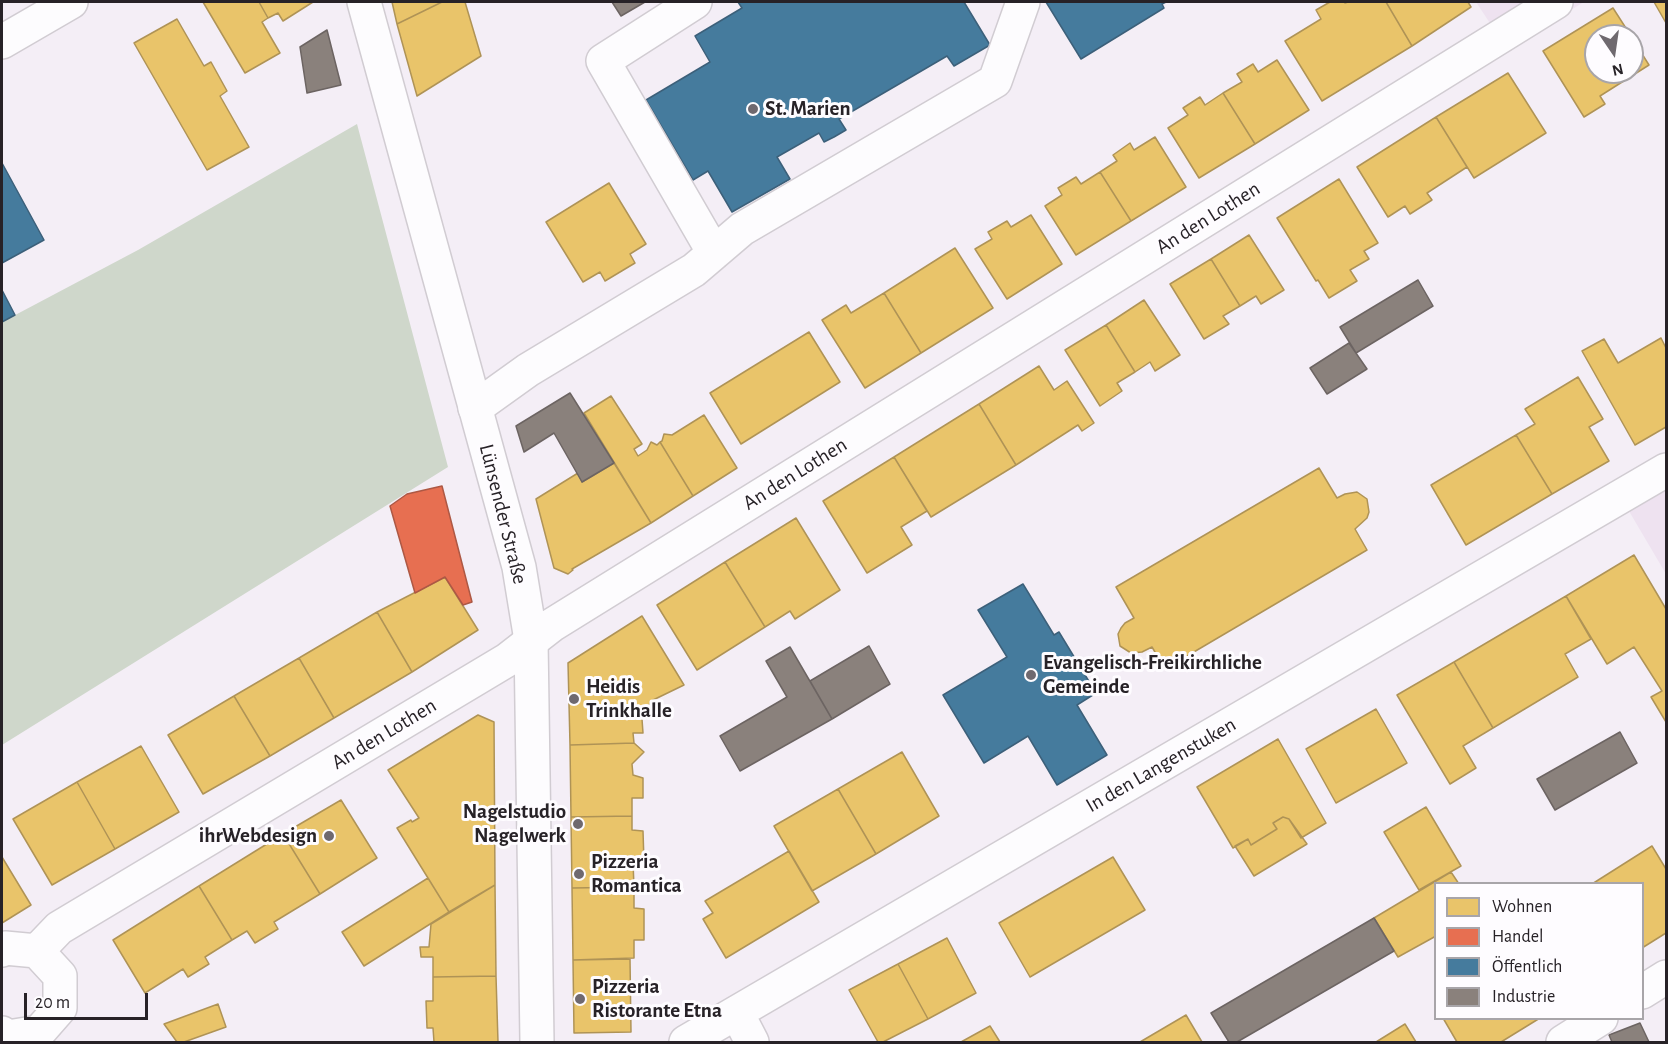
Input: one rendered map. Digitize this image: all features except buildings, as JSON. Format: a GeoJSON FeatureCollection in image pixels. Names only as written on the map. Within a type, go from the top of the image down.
{"type":"FeatureCollection","features":[{"type":"Feature","properties":{"kind":"street"},"geometry":{"type":"LineString","coordinates":[[2,42],[70,2]]}},
{"type":"Feature","properties":{"kind":"street","name":"Lünsender Straße"},"geometry":{"type":"LineString","coordinates":[[364,2],[519,567],[531,640],[537,1042]]}},
{"type":"Feature","properties":{"kind":"street"},"geometry":{"type":"LineString","coordinates":[[695,2],[603,61],[714,253]]}},
{"type":"Feature","properties":{"kind":"street"},"geometry":{"type":"LineString","coordinates":[[475,408],[528,370],[694,270],[742,229],[995,81],[1023,2]]}},
{"type":"Feature","properties":{"kind":"street","name":"An den Lothen"},"geometry":{"type":"LineString","coordinates":[[37,951],[59,928],[507,660],[531,640],[1556,2]]}},
{"type":"Feature","properties":{"kind":"street","name":"In den Langenstuken"},"geometry":{"type":"LineString","coordinates":[[686,1042],[1666,470]]}},
{"type":"Feature","properties":{"kind":"street"},"geometry":{"type":"LineString","coordinates":[[2,950],[5,948],[37,951],[60,976],[60,1008],[39,1032],[8,1037],[2,1033]]}},
{"type":"Feature","properties":{"kind":"street"},"geometry":{"type":"LineString","coordinates":[[1644,991],[1666,977]]}},
{"type":"Feature","properties":{"kind":"street"},"geometry":{"type":"LineString","coordinates":[[736,1013],[752,1042]]}},
{"type":"Feature","properties":{"kind":"street"},"geometry":{"type":"LineString","coordinates":[[1563,1042],[1598,1020]]}},
{"type":"Feature","properties":{"kind":"shaded area"},"geometry":{"type":"Polygon","coordinates":[[[1476,2],[1584,2],[1507,49],[1476,2]]]}},
{"type":"Feature","properties":{"kind":"shaded area"},"geometry":{"type":"Polygon","coordinates":[[[357,124],[448,467],[2,745],[2,322],[138,250],[357,124]]]}},
{"type":"Feature","properties":{"kind":"shaded area"},"geometry":{"type":"Polygon","coordinates":[[[1666,452],[1666,574],[1613,484],[1666,452]]]}},
{"type":"Feature","properties":{"kind":"place","name":"St. Marien"},"geometry":{"type":"Point","coordinates":[753,109]}},
{"type":"Feature","properties":{"kind":"place","name":"Evangelisch-Freikirchliche Gemeinde"},"geometry":{"type":"Point","coordinates":[1031,675]}},
{"type":"Feature","properties":{"kind":"place","name":"Heidis Trinkhalle"},"geometry":{"type":"Point","coordinates":[574,699]}},
{"type":"Feature","properties":{"kind":"place","name":"Nagelstudio Nagelwerk"},"geometry":{"type":"Point","coordinates":[578,824]}},
{"type":"Feature","properties":{"kind":"place","name":"ihrWebdesign"},"geometry":{"type":"Point","coordinates":[329,836]}},
{"type":"Feature","properties":{"kind":"place","name":"Pizzeria Romantica"},"geometry":{"type":"Point","coordinates":[579,874]}},
{"type":"Feature","properties":{"kind":"place","name":"Pizzeria Ristorante Etna"},"geometry":{"type":"Point","coordinates":[580,999]}}]}
